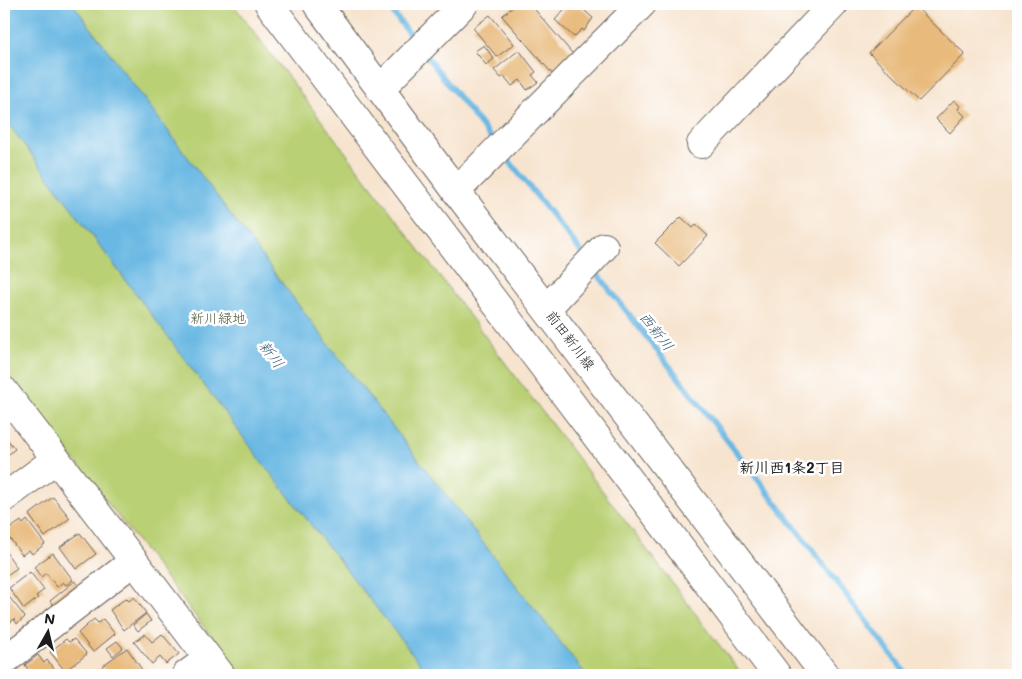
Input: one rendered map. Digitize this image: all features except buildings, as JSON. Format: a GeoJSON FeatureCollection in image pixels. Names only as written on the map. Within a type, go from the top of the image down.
{"type":"FeatureCollection","features":[{"type":"Feature","properties":{"kind":"main road"},"geometry":{"type":"LineString","coordinates":[[271,4],[777,675]]}},
{"type":"Feature","properties":{"kind":"main road","name":"前田新川線"},"geometry":{"type":"LineString","coordinates":[[317,4],[456,191],[825,675]]}},
{"type":"Feature","properties":{"kind":"main road"},"geometry":{"type":"LineString","coordinates":[[381,88],[464,4]]}},
{"type":"Feature","properties":{"kind":"main road"},"geometry":{"type":"LineString","coordinates":[[456,191],[642,4]]}},
{"type":"Feature","properties":{"kind":"main road"},"geometry":{"type":"LineString","coordinates":[[701,144],[834,4]]}},
{"type":"Feature","properties":{"kind":"main road"},"geometry":{"type":"LineString","coordinates":[[547,308],[604,247]]}},
{"type":"Feature","properties":{"kind":"main road"},"geometry":{"type":"LineString","coordinates":[[4,391],[215,667],[186,675]]}},
{"type":"Feature","properties":{"kind":"main road"},"geometry":{"type":"LineString","coordinates":[[4,498],[56,459]]}},
{"type":"Feature","properties":{"kind":"main road"},"geometry":{"type":"LineString","coordinates":[[4,661],[134,561]]}},
{"type":"Feature","properties":{"kind":"green space","name":"新川緑地"},"geometry":{"type":"Polygon","coordinates":[[[4,4],[233,4],[742,675],[241,675],[4,369],[4,4]]]}},
{"type":"Feature","properties":{"kind":"water","name":"新川"},"geometry":{"type":"Polygon","coordinates":[[[4,4],[73,4],[312,323],[586,675],[429,675],[261,461],[4,118],[4,4]]]}},
{"type":"Feature","properties":{"kind":"waterway","name":"西新川"},"geometry":{"type":"LineString","coordinates":[[386,4],[416,42]]}},
{"type":"Feature","properties":{"kind":"waterway","name":"西新川"},"geometry":{"type":"LineString","coordinates":[[425,54],[494,142]]}},
{"type":"Feature","properties":{"kind":"waterway","name":"西新川"},"geometry":{"type":"LineString","coordinates":[[502,152],[586,258]]}},
{"type":"Feature","properties":{"kind":"waterway","name":"西新川"},"geometry":{"type":"LineString","coordinates":[[593,268],[801,535],[907,675]]}},
{"type":"Feature","properties":{"kind":"district","name":"新川西1条2丁目"},"geometry":{"type":"Point","coordinates":[792,467]}}]}
